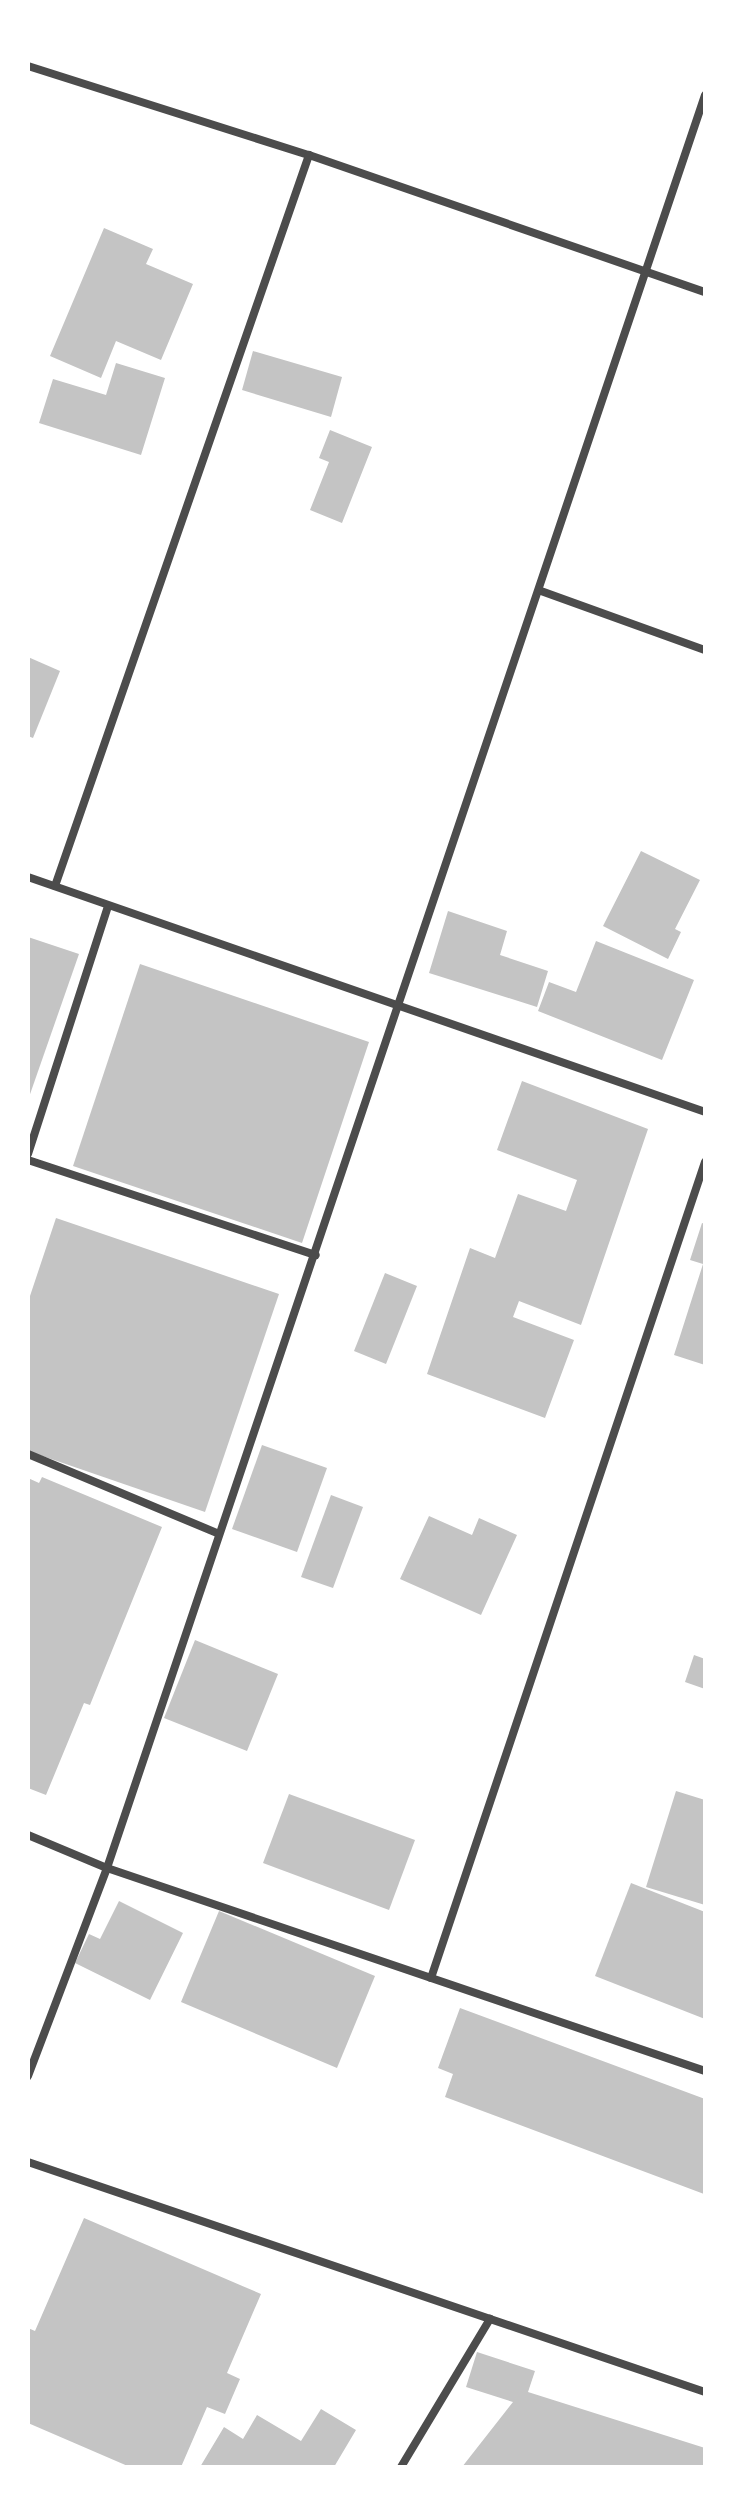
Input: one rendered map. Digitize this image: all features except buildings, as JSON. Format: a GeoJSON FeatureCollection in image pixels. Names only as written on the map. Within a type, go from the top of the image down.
{"type":"FeatureCollection","features":[{"type":"Feature","properties":{"kind":"street"},"geometry":{"type":"LineString","coordinates":[[28,66],[309,155],[705,292]]}},
{"type":"Feature","properties":{"kind":"street"},"geometry":{"type":"LineString","coordinates":[[28,2076],[107,1868],[541,591],[643,269],[705,95]]}},
{"type":"Feature","properties":{"kind":"street"},"geometry":{"type":"LineString","coordinates":[[55,886],[309,155]]}},
{"type":"Feature","properties":{"kind":"street"},"geometry":{"type":"LineString","coordinates":[[541,591],[705,650]]}},
{"type":"Feature","properties":{"kind":"street"},"geometry":{"type":"LineString","coordinates":[[28,877],[705,1112]]}},
{"type":"Feature","properties":{"kind":"street"},"geometry":{"type":"LineString","coordinates":[[28,1154],[108,907]]}},
{"type":"Feature","properties":{"kind":"street"},"geometry":{"type":"LineString","coordinates":[[28,1160],[316,1255]]}},
{"type":"Feature","properties":{"kind":"street"},"geometry":{"type":"LineString","coordinates":[[431,1978],[705,1162]]}},
{"type":"Feature","properties":{"kind":"street"},"geometry":{"type":"LineString","coordinates":[[28,1454],[219,1534]]}},
{"type":"Feature","properties":{"kind":"street"},"geometry":{"type":"LineString","coordinates":[[28,1835],[107,1868],[705,2071]]}},
{"type":"Feature","properties":{"kind":"street"},"geometry":{"type":"LineString","coordinates":[[28,2162],[705,2392]]}},
{"type":"Feature","properties":{"kind":"street"},"geometry":{"type":"LineString","coordinates":[[401,2467],[490,2319]]}}]}
